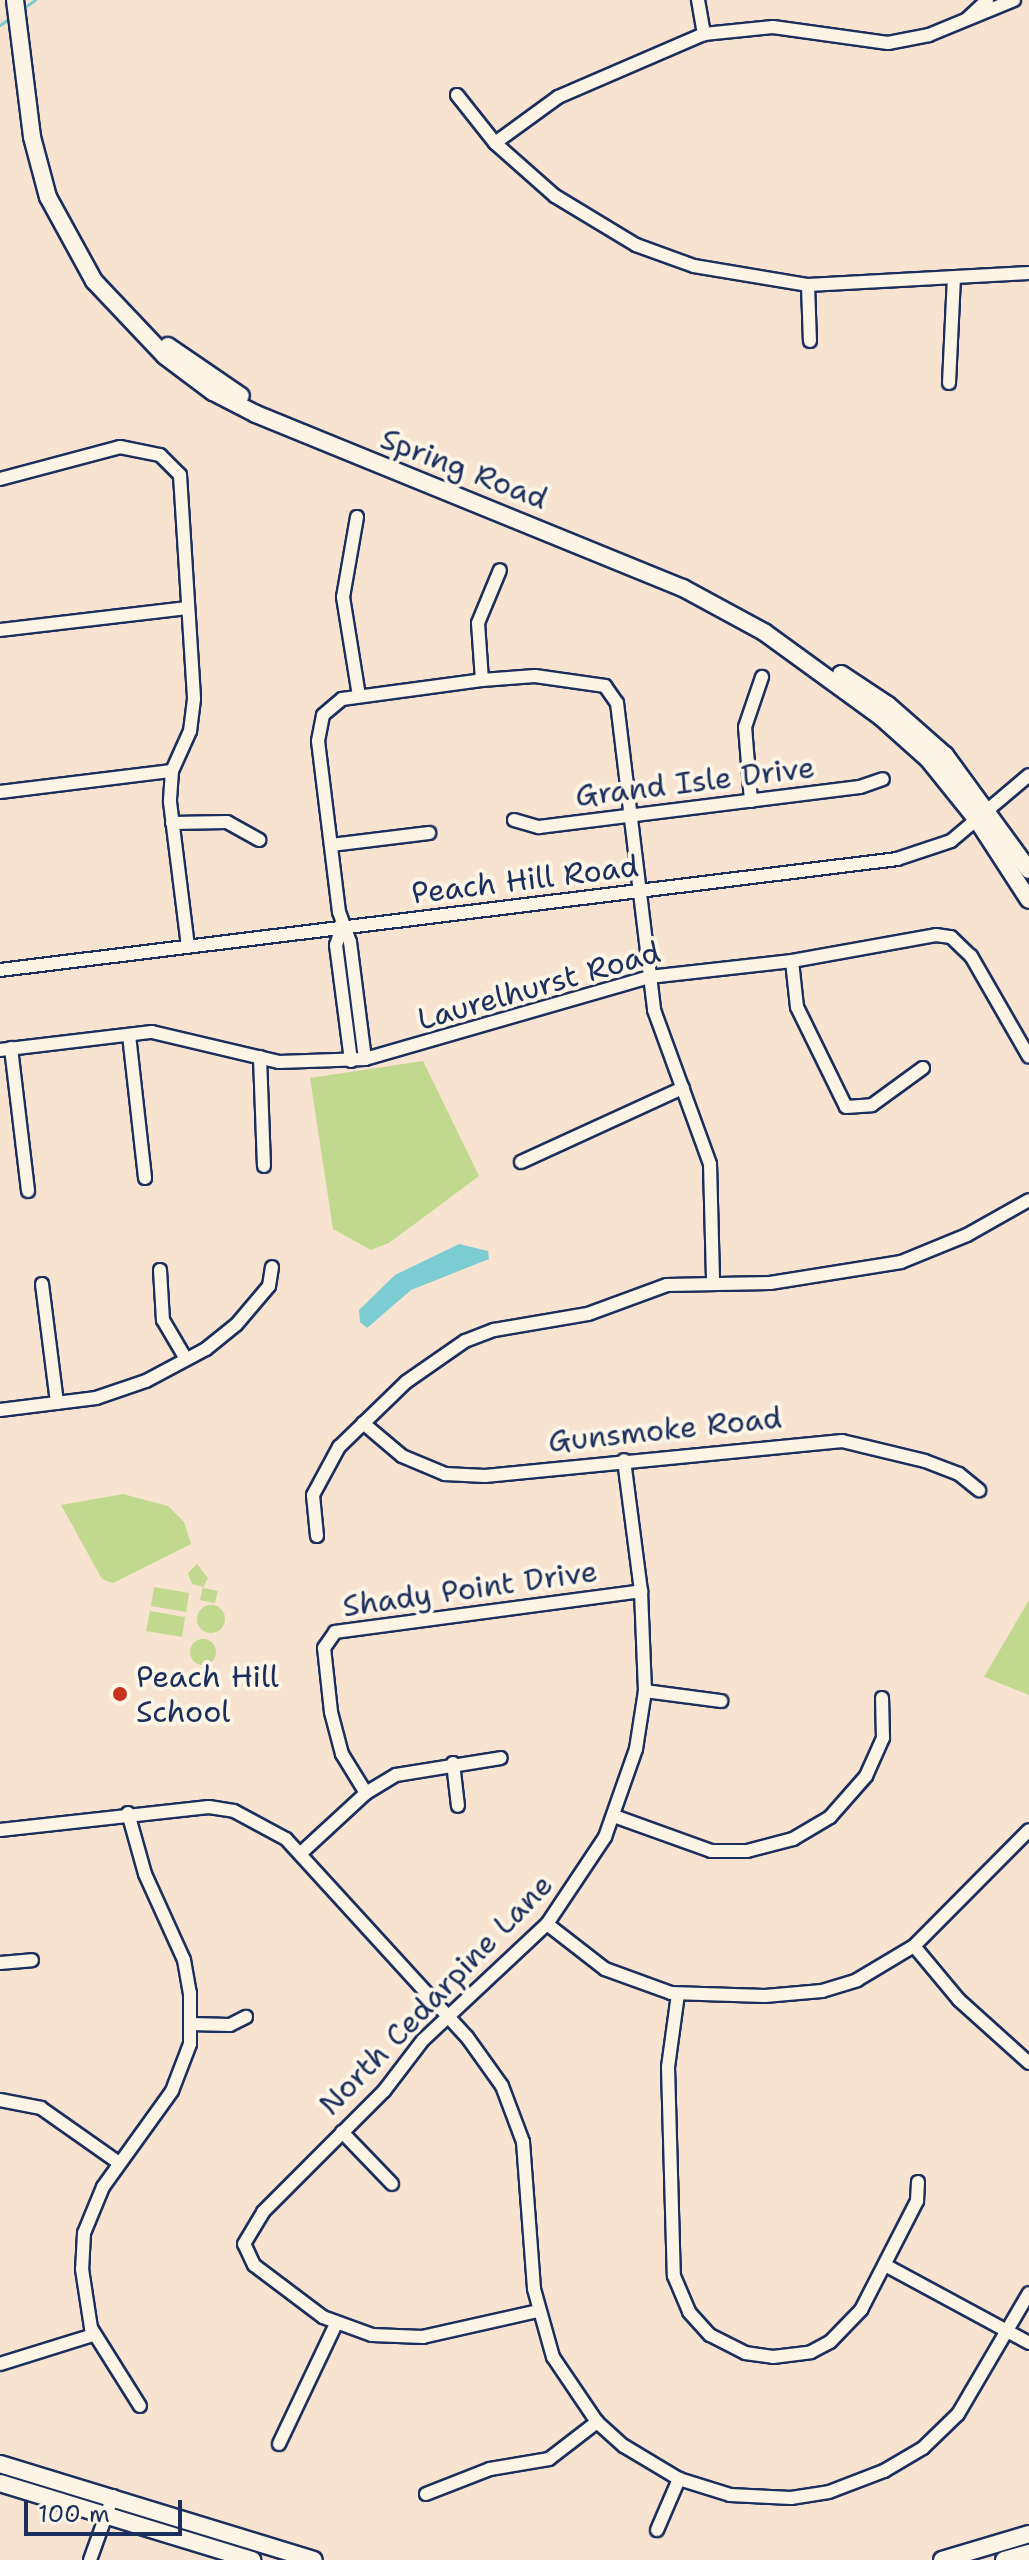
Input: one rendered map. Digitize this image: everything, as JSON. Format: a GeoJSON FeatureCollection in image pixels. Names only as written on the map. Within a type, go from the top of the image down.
{"type":"FeatureCollection","features":[{"type":"Feature","properties":{"kind":"main road","name":"Spring Road"},"geometry":{"type":"LineString","coordinates":[[15,0],[27,62]]}},
{"type":"Feature","properties":{"kind":"main road","name":"Spring Road"},"geometry":{"type":"LineString","coordinates":[[24,0],[36,157],[57,217],[105,295],[180,368],[213,392],[307,438],[723,607],[799,654],[902,734],[982,815],[1029,870]]}},
{"type":"Feature","properties":{"kind":"main road","name":"Spring Road"},"geometry":{"type":"LineString","coordinates":[[982,815],[1029,900]]}},
{"type":"Feature","properties":{"kind":"main road"},"geometry":{"type":"LineString","coordinates":[[0,2464],[113,2496],[314,2560]]}},
{"type":"Feature","properties":{"kind":"main road"},"geometry":{"type":"LineString","coordinates":[[0,2483],[252,2560]]}},
{"type":"Feature","properties":{"kind":"main road"},"geometry":{"type":"LineString","coordinates":[[942,2560],[1029,2534]]}},
{"type":"Feature","properties":{"kind":"main road"},"geometry":{"type":"LineString","coordinates":[[1004,2560],[1029,2553]]}},
{"type":"Feature","properties":{"kind":"street"},"geometry":{"type":"LineString","coordinates":[[698,0],[704,34]]}},
{"type":"Feature","properties":{"kind":"street"},"geometry":{"type":"LineString","coordinates":[[966,20],[987,0]]}},
{"type":"Feature","properties":{"kind":"street"},"geometry":{"type":"LineString","coordinates":[[495,143],[558,97],[704,34],[773,27],[888,43],[929,35],[1014,0]]}},
{"type":"Feature","properties":{"kind":"street"},"geometry":{"type":"LineString","coordinates":[[457,95],[495,143],[555,196],[636,245],[717,272],[808,285],[1029,273]]}},
{"type":"Feature","properties":{"kind":"street"},"geometry":{"type":"LineString","coordinates":[[949,383],[954,278]]}},
{"type":"Feature","properties":{"kind":"street"},"geometry":{"type":"LineString","coordinates":[[808,285],[810,341]]}},
{"type":"Feature","properties":{"kind":"street"},"geometry":{"type":"LineString","coordinates":[[0,479],[106,449],[146,449],[168,460],[180,475],[192,718],[172,771],[172,823],[188,947]]}},
{"type":"Feature","properties":{"kind":"street"},"geometry":{"type":"LineString","coordinates":[[357,517],[343,597],[359,696]]}},
{"type":"Feature","properties":{"kind":"street"},"geometry":{"type":"LineString","coordinates":[[482,680],[478,623],[500,570]]}},
{"type":"Feature","properties":{"kind":"street"},"geometry":{"type":"LineString","coordinates":[[0,630],[188,608]]}},
{"type":"Feature","properties":{"kind":"street"},"geometry":{"type":"LineString","coordinates":[[351,1061],[336,945],[341,930],[318,741],[323,715],[330,705],[359,696],[482,680],[535,676],[605,686],[617,703],[654,1010],[710,1164],[713,1282]]}},
{"type":"Feature","properties":{"kind":"street"},"geometry":{"type":"LineString","coordinates":[[751,801],[745,727],[762,677]]}},
{"type":"Feature","properties":{"kind":"street"},"geometry":{"type":"LineString","coordinates":[[0,792],[172,771]]}},
{"type":"Feature","properties":{"kind":"street","name":"Peach Hill Road"},"geometry":{"type":"LineString","coordinates":[[0,970],[341,930],[920,854],[951,841],[1029,775]]}},
{"type":"Feature","properties":{"kind":"street","name":"Grand Isle Drive"},"geometry":{"type":"LineString","coordinates":[[514,820],[539,827],[860,787],[883,779]]}},
{"type":"Feature","properties":{"kind":"street"},"geometry":{"type":"LineString","coordinates":[[172,823],[227,822],[259,840]]}},
{"type":"Feature","properties":{"kind":"street"},"geometry":{"type":"LineString","coordinates":[[331,845],[429,833]]}},
{"type":"Feature","properties":{"kind":"street"},"geometry":{"type":"LineString","coordinates":[[341,930],[350,942],[365,1059]]}},
{"type":"Feature","properties":{"kind":"street","name":"Laurelhurst Road"},"geometry":{"type":"LineString","coordinates":[[6,1049],[129,1035],[174,1034],[260,1057],[301,1064],[351,1061],[649,977],[792,961],[936,935],[951,937],[981,969],[1029,1057]]}},
{"type":"Feature","properties":{"kind":"street"},"geometry":{"type":"LineString","coordinates":[[792,961],[797,1007],[846,1107],[885,1099],[923,1068]]}},
{"type":"Feature","properties":{"kind":"street"},"geometry":{"type":"LineString","coordinates":[[129,1035],[145,1178]]}},
{"type":"Feature","properties":{"kind":"street"},"geometry":{"type":"LineString","coordinates":[[6,1049],[28,1191]]}},
{"type":"Feature","properties":{"kind":"street"},"geometry":{"type":"LineString","coordinates":[[260,1057],[264,1166]]}},
{"type":"Feature","properties":{"kind":"street"},"geometry":{"type":"LineString","coordinates":[[521,1162],[683,1088]]}},
{"type":"Feature","properties":{"kind":"street"},"geometry":{"type":"LineString","coordinates":[[317,1536],[312,1506],[318,1480],[363,1423],[435,1359],[479,1335],[588,1314],[655,1288],[713,1282],[770,1283],[916,1258],[1029,1200]]}},
{"type":"Feature","properties":{"kind":"street"},"geometry":{"type":"LineString","coordinates":[[0,1410],[124,1390],[186,1359],[216,1342],[250,1311],[269,1286],[272,1267]]}},
{"type":"Feature","properties":{"kind":"street"},"geometry":{"type":"LineString","coordinates":[[160,1270],[163,1320],[186,1359]]}},
{"type":"Feature","properties":{"kind":"street"},"geometry":{"type":"LineString","coordinates":[[42,1284],[57,1403]]}},
{"type":"Feature","properties":{"kind":"street","name":"Gunsmoke Road"},"geometry":{"type":"LineString","coordinates":[[363,1423],[402,1456],[445,1474],[485,1476],[842,1441],[937,1465],[959,1474],[979,1490]]}},
{"type":"Feature","properties":{"kind":"street","name":"North Cedarpine Lane"},"geometry":{"type":"LineString","coordinates":[[336,2324],[285,2289],[248,2258],[245,2239],[283,2190],[342,2132],[449,2017],[547,1924],[574,1889],[614,1816],[636,1749],[645,1691],[641,1591],[624,1460]]}},
{"type":"Feature","properties":{"kind":"street","name":"Shady Point Drive"},"geometry":{"type":"LineString","coordinates":[[366,1793],[342,1754],[331,1712],[324,1648],[335,1632],[641,1591]]}},
{"type":"Feature","properties":{"kind":"street"},"geometry":{"type":"LineString","coordinates":[[645,1691],[721,1701]]}},
{"type":"Feature","properties":{"kind":"street"},"geometry":{"type":"LineString","coordinates":[[614,1816],[711,1851],[759,1850],[793,1839],[830,1817],[866,1776],[883,1738],[882,1698]]}},
{"type":"Feature","properties":{"kind":"street"},"geometry":{"type":"LineString","coordinates":[[301,1853],[366,1793],[414,1769],[501,1758]]}},
{"type":"Feature","properties":{"kind":"street"},"geometry":{"type":"LineString","coordinates":[[453,1763],[458,1806]]}},
{"type":"Feature","properties":{"kind":"street"},"geometry":{"type":"LineString","coordinates":[[0,1830],[128,1813],[209,1807],[234,1811],[266,1825],[301,1853],[449,2017],[488,2065],[514,2110],[528,2170],[538,2311],[559,2367],[597,2422],[624,2446],[679,2479],[730,2495],[765,2498],[807,2496],[860,2482],[911,2456],[958,2414],[1029,2293]]}},
{"type":"Feature","properties":{"kind":"street"},"geometry":{"type":"LineString","coordinates":[[128,1813],[145,1874],[184,1960],[190,2024],[187,2053],[166,2105],[119,2163],[94,2205],[84,2233],[82,2278],[93,2335],[140,2406]]}},
{"type":"Feature","properties":{"kind":"street"},"geometry":{"type":"LineString","coordinates":[[547,1924],[605,1969],[678,1994],[822,1991],[857,1980],[914,1946],[1029,1830]]}},
{"type":"Feature","properties":{"kind":"street"},"geometry":{"type":"LineString","coordinates":[[914,1946],[959,2000],[1027,2056]]}},
{"type":"Feature","properties":{"kind":"street"},"geometry":{"type":"LineString","coordinates":[[0,1963],[32,1960]]}},
{"type":"Feature","properties":{"kind":"street"},"geometry":{"type":"LineString","coordinates":[[678,1994],[668,2067],[672,2258],[676,2287],[689,2312],[710,2335],[745,2353],[773,2357],[811,2352],[850,2324],[885,2265],[917,2201],[918,2182]]}},
{"type":"Feature","properties":{"kind":"street"},"geometry":{"type":"LineString","coordinates":[[190,2024],[230,2025],[246,2017]]}},
{"type":"Feature","properties":{"kind":"street"},"geometry":{"type":"LineString","coordinates":[[0,2100],[41,2108],[119,2163]]}},
{"type":"Feature","properties":{"kind":"street"},"geometry":{"type":"LineString","coordinates":[[342,2132],[392,2184]]}},
{"type":"Feature","properties":{"kind":"street"},"geometry":{"type":"LineString","coordinates":[[885,2265],[1029,2343]]}},
{"type":"Feature","properties":{"kind":"street"},"geometry":{"type":"LineString","coordinates":[[279,2444],[336,2324],[372,2335],[423,2337],[538,2311]]}},
{"type":"Feature","properties":{"kind":"street"},"geometry":{"type":"LineString","coordinates":[[0,2364],[93,2335]]}},
{"type":"Feature","properties":{"kind":"street"},"geometry":{"type":"LineString","coordinates":[[426,2494],[490,2469],[549,2459],[597,2422]]}},
{"type":"Feature","properties":{"kind":"street"},"geometry":{"type":"LineString","coordinates":[[657,2530],[679,2479]]}},
{"type":"Feature","properties":{"kind":"street"},"geometry":{"type":"LineString","coordinates":[[90,2560],[113,2496]]}},
{"type":"Feature","properties":{"kind":"green space"},"geometry":{"type":"Polygon","coordinates":[[[423,1061],[479,1176],[389,1243],[371,1250],[333,1229],[310,1078],[423,1061]]]}},
{"type":"Feature","properties":{"kind":"green space"},"geometry":{"type":"Polygon","coordinates":[[[123,1494],[168,1506],[184,1522],[191,1544],[113,1583],[102,1579],[61,1505],[123,1494]]]}},
{"type":"Feature","properties":{"kind":"green space"},"geometry":{"type":"Polygon","coordinates":[[[197,1564],[208,1578],[203,1588],[218,1591],[215,1603],[200,1600],[203,1587],[192,1584],[188,1573],[197,1564]]]}},
{"type":"Feature","properties":{"kind":"green space"},"geometry":{"type":"Polygon","coordinates":[[[154,1587],[189,1593],[186,1612],[151,1606],[154,1587]]]}},
{"type":"Feature","properties":{"kind":"green space"},"geometry":{"type":"Polygon","coordinates":[[[1029,1600],[1029,1695],[984,1677],[1029,1600]]]}},
{"type":"Feature","properties":{"kind":"green space"},"geometry":{"type":"Polygon","coordinates":[[[211,1605],[221,1609],[225,1619],[221,1629],[211,1633],[201,1629],[197,1619],[201,1609],[211,1605]]]}},
{"type":"Feature","properties":{"kind":"green space"},"geometry":{"type":"Polygon","coordinates":[[[150,1611],[185,1617],[182,1637],[146,1631],[150,1611]]]}},
{"type":"Feature","properties":{"kind":"green space"},"geometry":{"type":"Polygon","coordinates":[[[203,1639],[212,1643],[216,1652],[212,1661],[203,1665],[194,1661],[190,1652],[194,1643],[203,1639]]]}},
{"type":"Feature","properties":{"kind":"water"},"geometry":{"type":"Polygon","coordinates":[[[459,1244],[488,1251],[489,1259],[411,1290],[367,1328],[360,1322],[359,1310],[395,1275],[459,1244]]]}},
{"type":"Feature","properties":{"kind":"waterway"},"geometry":{"type":"LineString","coordinates":[[22,9],[35,0]]}},
{"type":"Feature","properties":{"kind":"waterway"},"geometry":{"type":"LineString","coordinates":[[0,25],[12,16]]}},
{"type":"Feature","properties":{"kind":"place","name":"Peach Hill School"},"geometry":{"type":"Point","coordinates":[120,1694]}}]}
